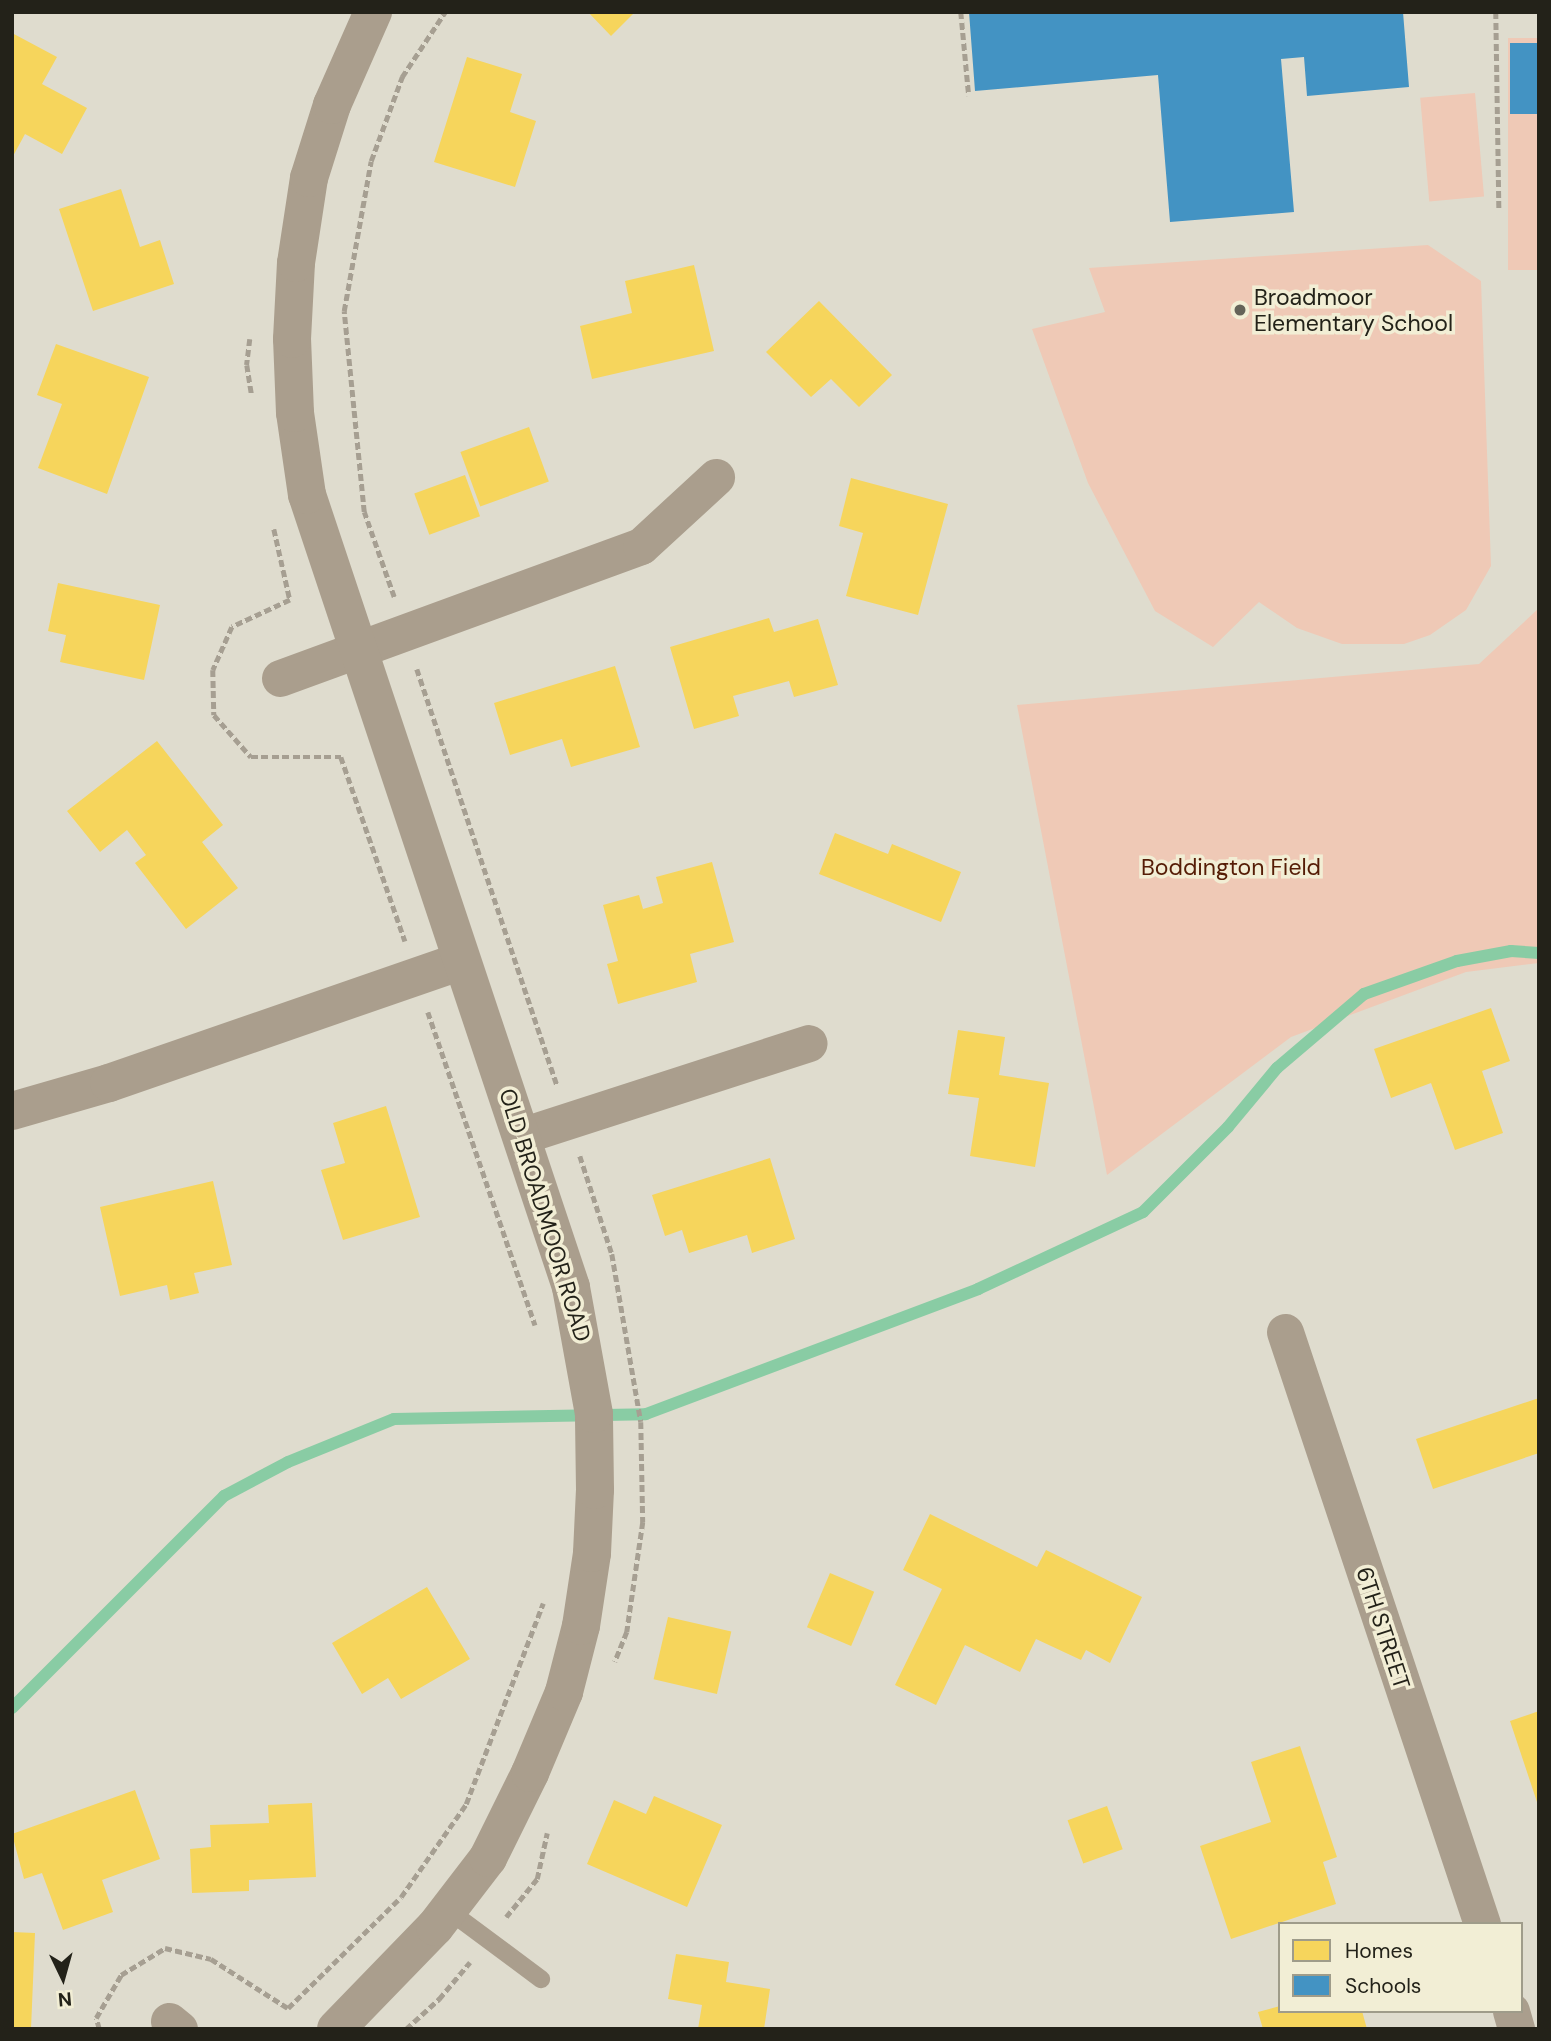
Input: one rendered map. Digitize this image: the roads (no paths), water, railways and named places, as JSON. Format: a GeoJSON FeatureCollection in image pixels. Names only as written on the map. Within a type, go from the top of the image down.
{"type":"FeatureCollection","features":[{"type":"Feature","properties":{"kind":"street","name":"OLD BROADMOOR ROAD"},"geometry":{"type":"LineString","coordinates":[[336,2029],[448,1910],[488,1858],[564,1692],[593,1553],[595,1490],[594,1414],[585,1347],[524,1135],[357,652],[307,495],[295,413],[292,339],[296,264],[309,178],[332,105],[373,12]]}},
{"type":"Feature","properties":{"kind":"street"},"geometry":{"type":"LineString","coordinates":[[280,678],[641,546],[716,477]]}},
{"type":"Feature","properties":{"kind":"street"},"geometry":{"type":"LineString","coordinates":[[12,1111],[109,1083],[462,961]]}},
{"type":"Feature","properties":{"kind":"street"},"geometry":{"type":"LineString","coordinates":[[524,1135],[809,1043]]}},
{"type":"Feature","properties":{"kind":"street","name":"6TH STREET"},"geometry":{"type":"LineString","coordinates":[[1285,1332],[1481,1922]]}},
{"type":"Feature","properties":{"kind":"lane"},"geometry":{"type":"LineString","coordinates":[[448,1910],[541,1979]]}},
{"type":"Feature","properties":{"kind":"waterway"},"geometry":{"type":"LineString","coordinates":[[12,1708],[224,1496],[288,1462],[394,1419],[646,1414],[978,1289],[1143,1212],[1228,1127],[1277,1068],[1364,994],[1457,961],[1511,951],[1539,953]]}},
{"type":"Feature","properties":{"kind":"place","name":"Broadmoor Elementary School"},"geometry":{"type":"Point","coordinates":[1240,310]}},
{"type":"Feature","properties":{"kind":"park label","name":"Boddington Field"},"geometry":{"type":"Point","coordinates":[1231,867]}}]}
